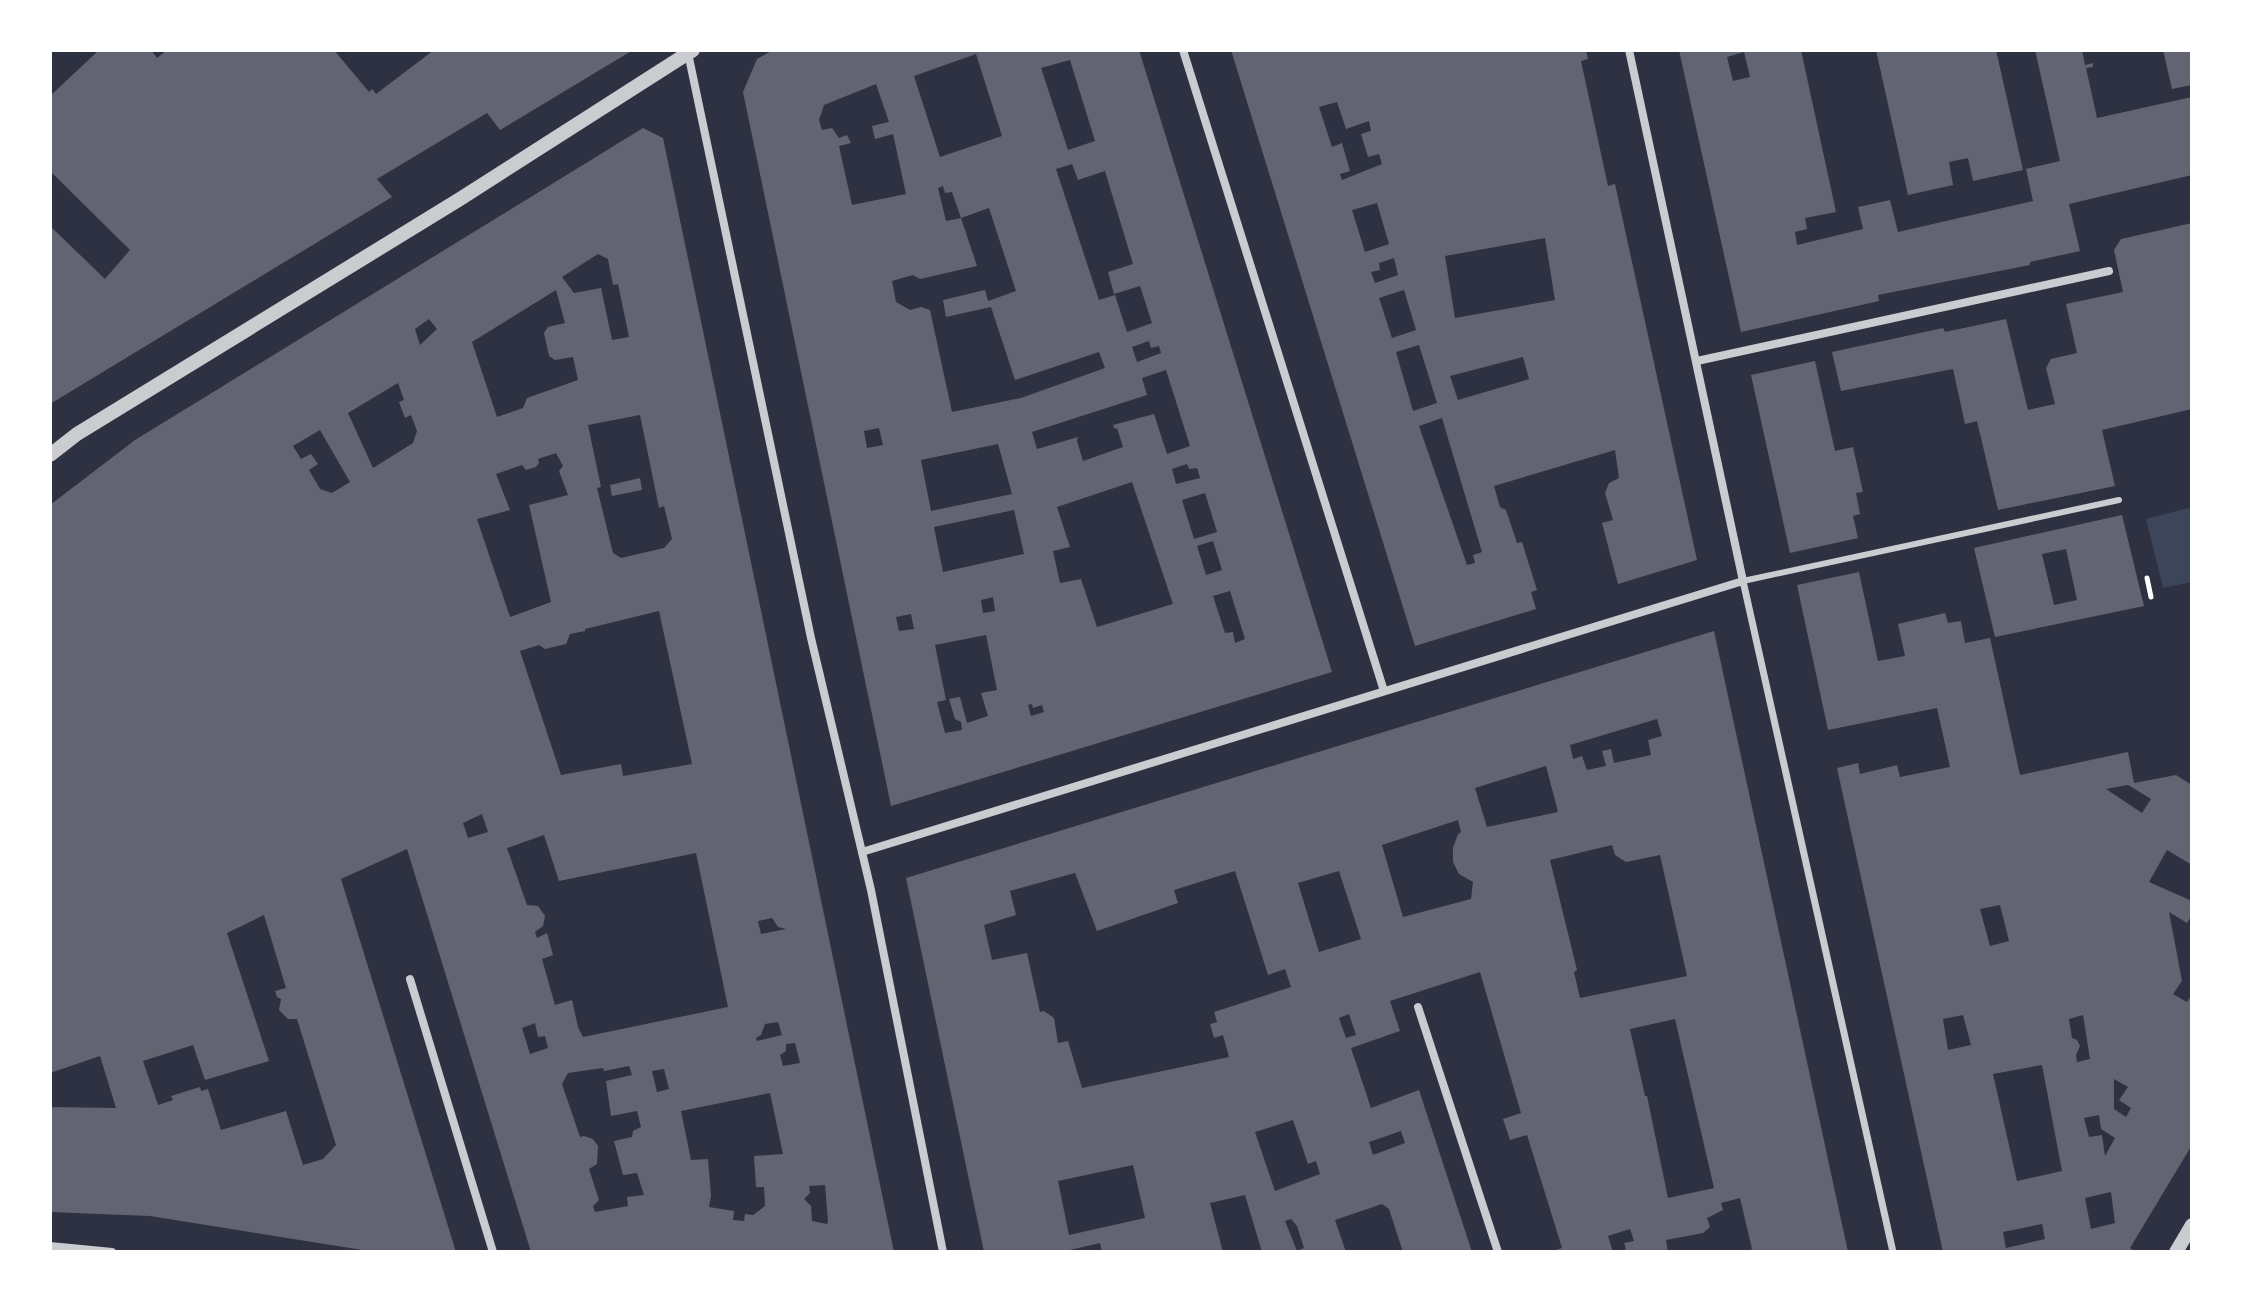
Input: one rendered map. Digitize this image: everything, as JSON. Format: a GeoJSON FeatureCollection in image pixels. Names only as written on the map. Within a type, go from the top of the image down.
{"type":"FeatureCollection","features":[{"type":"Feature","properties":{"kind":"street"},"geometry":{"type":"LineString","coordinates":[[1183,50],[1384,691]]}},
{"type":"Feature","properties":{"kind":"street"},"geometry":{"type":"LineString","coordinates":[[1629,50],[1743,581],[1893,1252]]}},
{"type":"Feature","properties":{"kind":"street"},"geometry":{"type":"LineString","coordinates":[[50,455],[77,434],[460,199],[691,51],[811,638],[862,852],[943,1252]]}},
{"type":"Feature","properties":{"kind":"street"},"geometry":{"type":"LineString","coordinates":[[1697,361],[2109,271]]}},
{"type":"Feature","properties":{"kind":"street"},"geometry":{"type":"LineString","coordinates":[[862,852],[1743,581]]}},
{"type":"Feature","properties":{"kind":"street"},"geometry":{"type":"LineString","coordinates":[[410,979],[493,1252]]}},
{"type":"Feature","properties":{"kind":"street"},"geometry":{"type":"LineString","coordinates":[[1418,1007],[1498,1252]]}},
{"type":"Feature","properties":{"kind":"street"},"geometry":{"type":"LineString","coordinates":[[2176,1252],[2192,1225]]}},
{"type":"Feature","properties":{"kind":"street"},"geometry":{"type":"LineString","coordinates":[[50,1246],[112,1252]]}},
{"type":"Feature","properties":{"kind":"lane"},"geometry":{"type":"LineString","coordinates":[[1743,581],[2119,500]]}},
{"type":"Feature","properties":{"kind":"path"},"geometry":{"type":"LineString","coordinates":[[2147,578],[2151,597]]}},
{"type":"Feature","properties":{"kind":"shaded area"},"geometry":{"type":"Polygon","coordinates":[[[2192,507],[2192,582],[2163,588],[2146,519],[2192,507]]]}},
{"type":"Feature","properties":{"kind":"building"},"geometry":{"type":"Polygon","coordinates":[[[99,50],[151,50],[157,58],[167,50],[334,50],[369,92],[372,89],[376,94],[434,50],[633,50],[500,130],[487,113],[377,179],[392,197],[50,404],[50,226],[105,279],[130,250],[50,171],[50,96],[99,50]]]}},
{"type":"Feature","properties":{"kind":"building"},"geometry":{"type":"Polygon","coordinates":[[[773,50],[1139,50],[1332,672],[891,806],[743,92],[757,59],[773,50]],[[976,54],[914,76],[940,157],[1002,136],[976,54]],[[1070,60],[1041,68],[1068,150],[1095,141],[1070,60]],[[876,84],[824,105],[819,120],[822,130],[832,128],[839,138],[847,135],[851,143],[839,146],[852,205],[906,194],[893,134],[875,139],[872,126],[889,122],[876,84]],[[1072,164],[1056,169],[1099,300],[1115,295],[1127,332],[1152,323],[1140,286],[1114,294],[1108,272],[1133,264],[1105,171],[1078,180],[1072,164]],[[943,186],[938,188],[946,221],[961,218],[952,192],[945,193],[943,186]],[[989,208],[961,218],[977,266],[920,279],[913,275],[892,281],[896,302],[910,310],[921,307],[930,310],[952,412],[1021,398],[1105,368],[1099,352],[1015,380],[991,307],[946,317],[943,300],[985,290],[988,301],[1016,291],[989,208]],[[1149,341],[1132,347],[1137,362],[1161,353],[1159,346],[1151,348],[1149,341]],[[1166,370],[1142,378],[1147,395],[1032,432],[1037,449],[1078,437],[1083,461],[1123,447],[1117,428],[1113,425],[1154,414],[1167,454],[1190,446],[1166,370]],[[879,428],[864,431],[867,448],[883,445],[879,428]],[[998,444],[921,460],[931,511],[1012,494],[998,444]],[[1187,464],[1172,469],[1176,484],[1200,478],[1197,468],[1189,469],[1187,464]],[[1132,482],[1057,507],[1070,547],[1053,551],[1060,583],[1081,579],[1097,627],[1173,604],[1132,482]],[[1205,493],[1182,500],[1194,539],[1217,532],[1205,493]],[[1014,510],[934,527],[943,572],[1024,554],[1014,510]],[[1213,541],[1197,546],[1206,575],[1222,570],[1213,541]],[[1230,591],[1213,596],[1225,633],[1233,632],[1235,643],[1245,639],[1230,591]],[[993,597],[981,600],[983,613],[995,611],[993,597]],[[911,614],[896,617],[899,631],[914,629],[911,614]],[[986,635],[935,645],[946,700],[937,702],[945,733],[962,730],[949,699],[960,697],[967,723],[988,716],[981,693],[997,690],[986,635]],[[1032,704],[1028,705],[1031,716],[1044,712],[1042,705],[1033,708],[1032,704]]]}},
{"type":"Feature","properties":{"kind":"building"},"geometry":{"type":"Polygon","coordinates":[[[1231,50],[1586,50],[1588,59],[1581,61],[1608,186],[1615,184],[1697,560],[1618,584],[1602,523],[1613,520],[1605,493],[1609,483],[1619,478],[1615,450],[1494,486],[1517,543],[1522,542],[1537,590],[1531,592],[1536,609],[1415,646],[1231,50]],[[1337,102],[1319,107],[1332,147],[1342,143],[1350,171],[1340,174],[1342,180],[1382,164],[1379,154],[1368,157],[1361,134],[1371,131],[1369,121],[1346,129],[1337,102]],[[1377,203],[1352,210],[1365,252],[1389,244],[1377,203]],[[1545,238],[1445,256],[1455,318],[1555,300],[1545,238]],[[1394,258],[1379,263],[1380,270],[1371,272],[1375,283],[1398,275],[1394,258]],[[1404,290],[1379,298],[1392,338],[1416,330],[1404,290]],[[1419,345],[1396,352],[1413,411],[1437,403],[1419,345]],[[1523,357],[1450,376],[1458,400],[1529,379],[1523,357]],[[1442,418],[1419,426],[1467,565],[1475,563],[1473,555],[1482,552],[1442,418]]]}},
{"type":"Feature","properties":{"kind":"building"},"geometry":{"type":"Polygon","coordinates":[[[1679,50],[1801,50],[1836,212],[1805,218],[1807,229],[1795,232],[1797,245],[1863,229],[1858,207],[1890,200],[1898,232],[2033,201],[2026,169],[2060,161],[2035,50],[2082,50],[2085,65],[2093,63],[2093,67],[2086,68],[2097,118],[2192,97],[2192,175],[2069,204],[2080,251],[2030,262],[2030,265],[1878,295],[1879,301],[1741,332],[1679,50]],[[1744,52],[1727,57],[1733,81],[1750,77],[1744,52]]]}},
{"type":"Feature","properties":{"kind":"building"},"geometry":{"type":"Polygon","coordinates":[[[1876,50],[1996,50],[2023,170],[1973,181],[1968,158],[1949,162],[1953,185],[1908,195],[1876,50]]]}},
{"type":"Feature","properties":{"kind":"building"},"geometry":{"type":"Polygon","coordinates":[[[2163,50],[2192,50],[2192,85],[2172,89],[2163,50]]]}},
{"type":"Feature","properties":{"kind":"building"},"geometry":{"type":"Polygon","coordinates":[[[643,128],[663,138],[894,1252],[531,1252],[407,849],[341,879],[456,1252],[375,1252],[150,1216],[50,1212],[50,1107],[116,1108],[100,1056],[50,1073],[50,505],[135,440],[643,128]],[[598,254],[562,277],[574,293],[601,288],[612,340],[629,337],[618,284],[613,285],[608,259],[598,254]],[[556,290],[472,342],[497,417],[523,408],[527,398],[578,380],[573,357],[555,360],[549,356],[544,333],[548,327],[565,323],[556,290]],[[429,319],[415,329],[420,345],[437,329],[429,319]],[[398,383],[348,413],[373,468],[413,443],[417,431],[411,415],[405,418],[399,402],[404,400],[398,383]],[[640,415],[588,425],[601,487],[597,488],[613,553],[621,558],[664,548],[672,539],[664,506],[659,508],[640,415]],[[320,430],[293,446],[301,459],[311,454],[318,464],[309,470],[320,489],[332,493],[350,482],[320,430]],[[556,453],[538,459],[536,467],[526,470],[522,465],[496,474],[510,510],[477,519],[510,617],[551,602],[529,505],[568,495],[559,471],[563,466],[556,453]],[[659,611],[570,634],[566,644],[545,649],[539,645],[520,651],[561,775],[621,764],[623,776],[692,764],[659,611]],[[482,814],[463,823],[468,838],[488,832],[482,814]],[[544,835],[507,848],[527,905],[538,906],[545,916],[543,926],[535,932],[537,938],[547,933],[553,955],[542,959],[555,1005],[572,1000],[583,1037],[728,1007],[696,853],[559,881],[544,835]],[[264,915],[227,933],[269,1061],[205,1080],[193,1045],[143,1061],[158,1105],[173,1100],[171,1096],[200,1087],[201,1091],[208,1089],[221,1130],[286,1111],[303,1165],[323,1159],[336,1145],[297,1019],[288,1019],[279,1010],[281,999],[275,991],[286,988],[264,915]],[[772,918],[758,921],[761,934],[786,929],[778,927],[772,918]],[[778,1022],[765,1024],[761,1035],[756,1038],[757,1041],[782,1035],[778,1022]],[[535,1023],[522,1028],[530,1054],[548,1048],[545,1036],[538,1037],[535,1023]],[[795,1043],[786,1044],[786,1051],[780,1055],[783,1066],[800,1063],[795,1043]],[[629,1066],[568,1073],[562,1084],[580,1137],[593,1139],[598,1146],[597,1164],[589,1169],[599,1200],[593,1206],[595,1212],[628,1206],[627,1197],[644,1195],[637,1173],[623,1175],[614,1141],[632,1137],[633,1131],[641,1127],[637,1111],[611,1116],[606,1081],[632,1075],[629,1066]],[[664,1069],[652,1071],[657,1092],[669,1089],[664,1069]],[[770,1093],[681,1111],[691,1160],[708,1159],[709,1207],[734,1211],[733,1220],[744,1221],[745,1214],[753,1215],[765,1206],[764,1187],[756,1187],[754,1156],[783,1154],[770,1093]],[[825,1185],[809,1186],[810,1193],[804,1199],[811,1206],[812,1221],[827,1224],[825,1185]]]}},
{"type":"Feature","properties":{"kind":"building"},"geometry":{"type":"Polygon","coordinates":[[[2192,223],[2192,409],[2102,430],[2115,486],[1998,510],[1977,421],[1965,424],[1953,369],[1841,391],[1832,352],[1943,328],[1945,332],[2006,319],[2028,410],[2055,404],[2046,368],[2051,359],[2077,353],[2066,304],[2123,292],[2114,250],[2121,239],[2192,223]]]}},
{"type":"Feature","properties":{"kind":"building"},"geometry":{"type":"Polygon","coordinates":[[[1815,361],[1835,451],[1853,447],[1863,492],[1856,493],[1860,514],[1853,516],[1858,538],[1790,553],[1751,375],[1815,361]]]}},
{"type":"Feature","properties":{"kind":"building"},"geometry":{"type":"Polygon","coordinates":[[[640,478],[642,490],[612,496],[610,485],[640,478]]]}},
{"type":"Feature","properties":{"kind":"building"},"geometry":{"type":"Polygon","coordinates":[[[2122,515],[2144,606],[1995,637],[1974,548],[2122,515]],[[2066,549],[2042,554],[2054,605],[2077,600],[2066,549]]]}},
{"type":"Feature","properties":{"kind":"building"},"geometry":{"type":"Polygon","coordinates":[[[1859,572],[1878,661],[1905,656],[1898,624],[1945,613],[1948,623],[1961,621],[1965,643],[1990,638],[2020,775],[2128,752],[2134,783],[2176,775],[2192,785],[2192,865],[2167,850],[2149,882],[2192,901],[2192,915],[2187,923],[2169,912],[2182,981],[2173,994],[2187,1002],[2192,994],[2192,1145],[2130,1248],[2135,1252],[1943,1252],[1837,768],[1858,763],[1860,774],[1897,765],[1900,777],[1950,767],[1937,708],[1828,730],[1797,585],[1859,572]],[[2128,785],[2106,789],[2142,813],[2151,799],[2128,785]],[[2000,905],[1980,909],[1990,946],[2009,941],[2000,905]],[[1963,1015],[1943,1019],[1948,1050],[1971,1045],[1963,1015]],[[2083,1015],[2069,1019],[2072,1038],[2080,1046],[2077,1062],[2090,1059],[2083,1015]],[[2042,1065],[1993,1074],[2017,1181],[2062,1171],[2042,1065]],[[2114,1079],[2114,1109],[2126,1117],[2131,1108],[2119,1100],[2128,1087],[2114,1079]],[[2099,1115],[2084,1118],[2089,1137],[2102,1135],[2105,1156],[2115,1138],[2101,1129],[2099,1115]],[[2111,1192],[2085,1198],[2091,1229],[2115,1223],[2111,1192]],[[2042,1224],[2003,1232],[2006,1248],[2045,1239],[2042,1224]]]}},
{"type":"Feature","properties":{"kind":"building"},"geometry":{"type":"Polygon","coordinates":[[[1714,631],[1848,1252],[1746,1252],[1752,1249],[1740,1198],[1721,1203],[1723,1210],[1707,1218],[1710,1227],[1703,1233],[1666,1240],[1668,1252],[1620,1252],[1626,1249],[1624,1243],[1634,1241],[1630,1229],[1608,1236],[1613,1252],[1550,1252],[1562,1248],[1527,1135],[1510,1140],[1503,1119],[1521,1113],[1480,972],[1390,1001],[1400,1031],[1351,1048],[1371,1108],[1419,1090],[1472,1252],[1403,1252],[1389,1209],[1382,1204],[1335,1220],[1346,1252],[1262,1252],[1245,1195],[1210,1203],[1223,1252],[1102,1252],[1100,1243],[1061,1252],[984,1252],[906,878],[1714,631]],[[1657,719],[1570,745],[1573,759],[1582,756],[1587,770],[1606,766],[1602,751],[1611,749],[1614,763],[1651,755],[1648,740],[1662,736],[1657,719]],[[1546,766],[1475,788],[1487,827],[1558,812],[1546,766]],[[1458,820],[1382,845],[1403,917],[1471,899],[1473,882],[1459,874],[1453,862],[1453,848],[1461,832],[1458,820]],[[1612,845],[1550,860],[1577,970],[1574,972],[1580,998],[1687,976],[1660,855],[1626,862],[1615,855],[1612,845]],[[1235,871],[1174,890],[1178,903],[1097,931],[1075,873],[1010,891],[1016,915],[984,925],[992,960],[1027,953],[1040,1012],[1044,1011],[1054,1018],[1058,1043],[1068,1041],[1082,1088],[1229,1057],[1223,1035],[1214,1038],[1210,1024],[1217,1022],[1214,1012],[1291,987],[1285,969],[1268,975],[1235,871]],[[1339,871],[1298,883],[1319,952],[1361,939],[1339,871]],[[1349,1014],[1339,1018],[1346,1038],[1356,1035],[1349,1014]],[[1675,1019],[1630,1029],[1668,1198],[1714,1188],[1675,1019]],[[1293,1120],[1255,1132],[1275,1191],[1320,1174],[1316,1161],[1308,1164],[1293,1120]],[[1401,1131],[1369,1142],[1373,1155],[1405,1143],[1401,1131]],[[1133,1165],[1058,1181],[1069,1235],[1145,1218],[1133,1165]],[[1291,1219],[1285,1221],[1297,1251],[1304,1248],[1297,1226],[1291,1219]]]}}]}
